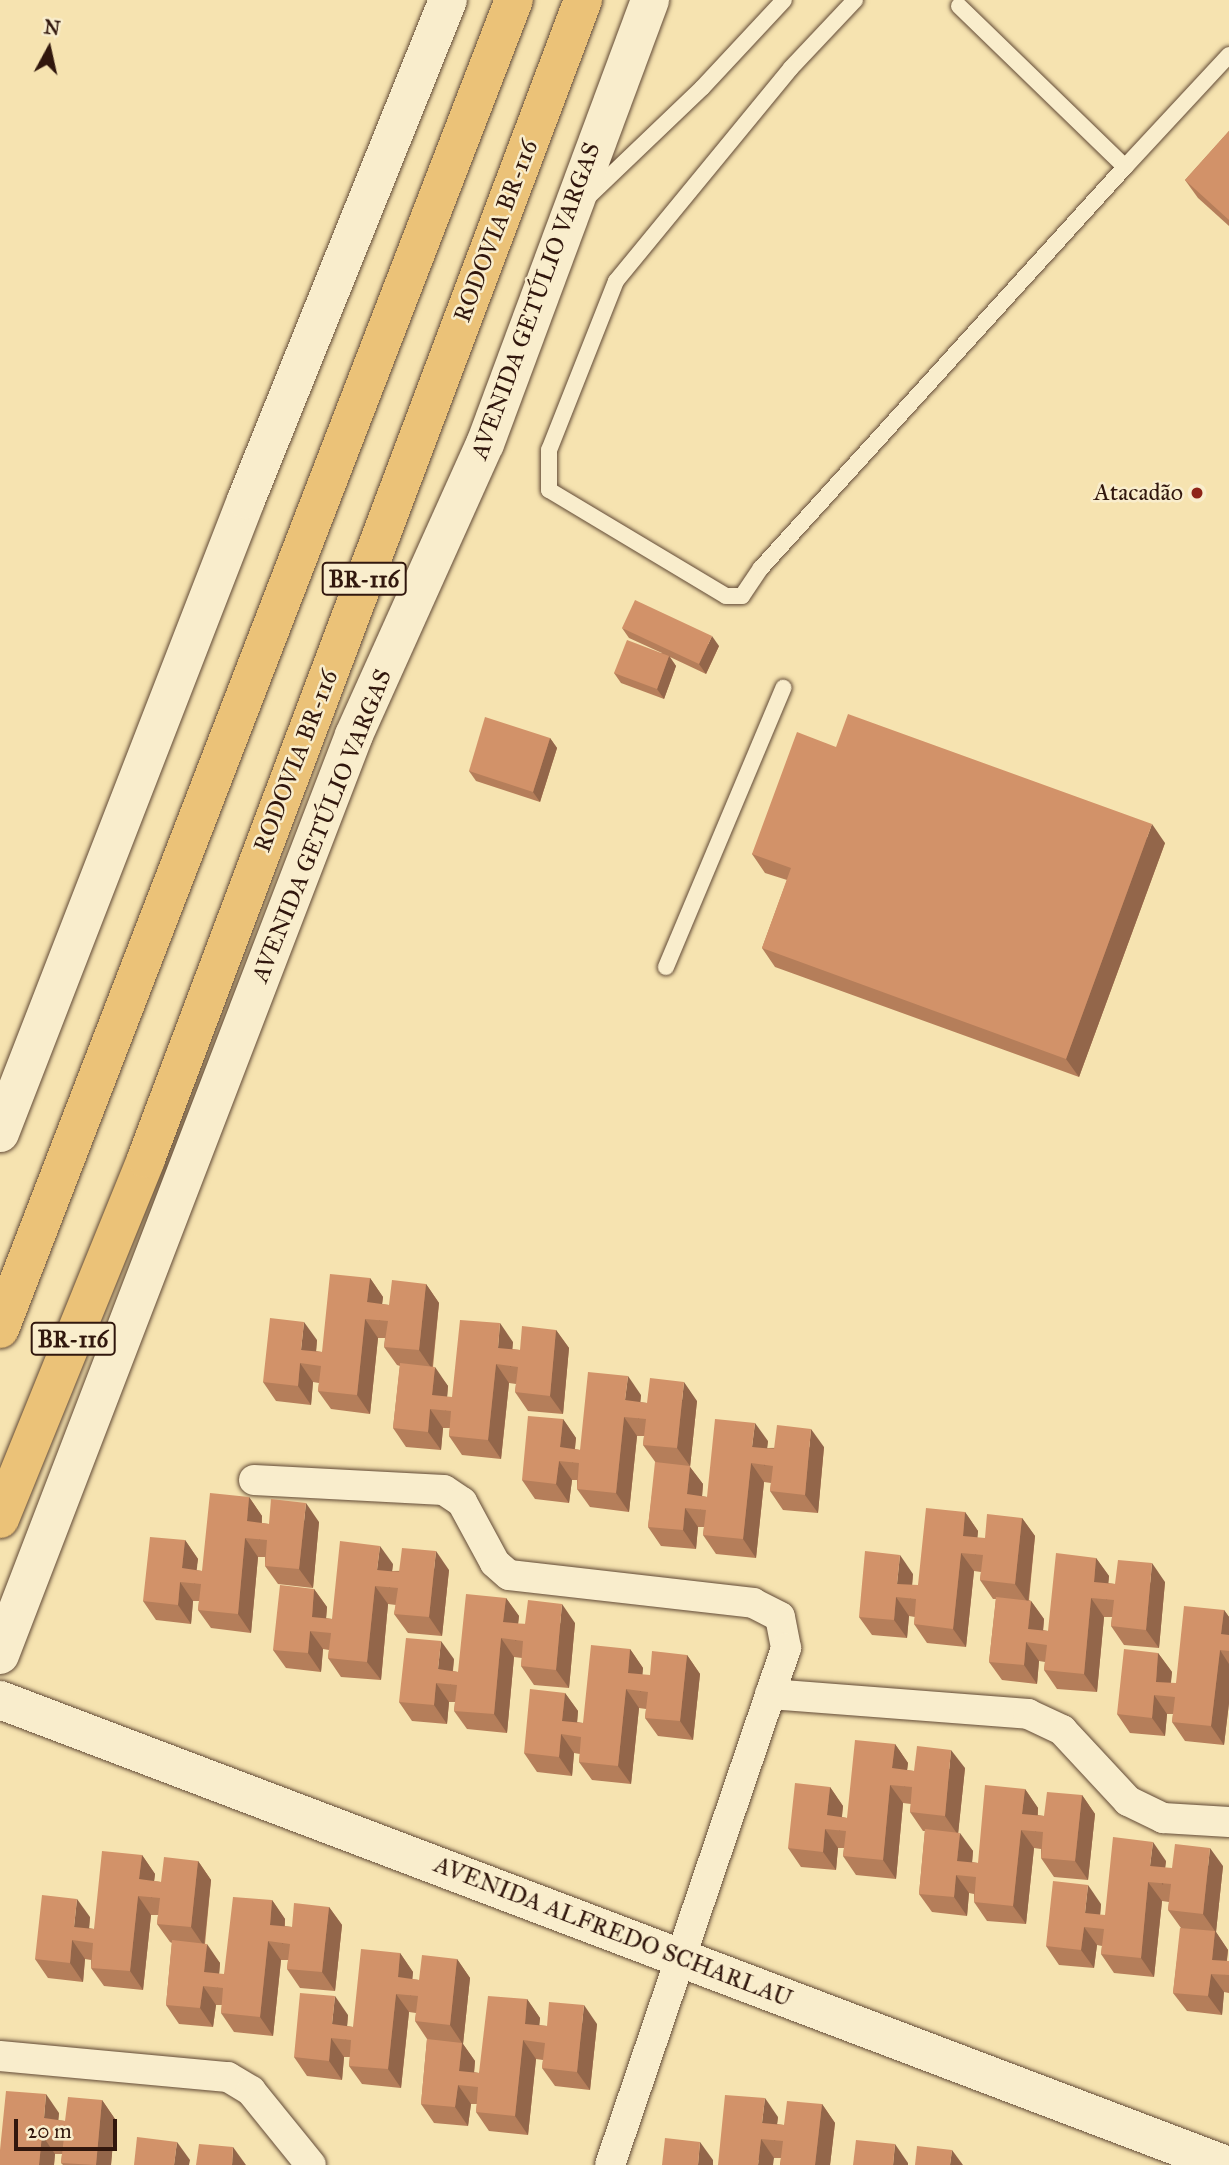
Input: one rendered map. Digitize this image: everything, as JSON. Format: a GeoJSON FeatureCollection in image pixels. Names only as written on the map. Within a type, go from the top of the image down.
{"type":"FeatureCollection","features":[{"type":"Feature","properties":{"kind":"highway","name":"BR-116"},"geometry":{"type":"LineString","coordinates":[[0,1329],[514,0]]}},
{"type":"Feature","properties":{"kind":"highway","name":"RODOVIA BR-116"},"geometry":{"type":"LineString","coordinates":[[0,1519],[146,1159],[583,0]]}},
{"type":"Feature","properties":{"kind":"main road"},"geometry":{"type":"LineString","coordinates":[[3,1114],[246,500],[448,0]]}},
{"type":"Feature","properties":{"kind":"main road","name":"AVENIDA GETÚLIO VARGAS"},"geometry":{"type":"LineString","coordinates":[[0,1655],[355,735],[485,444],[566,218],[650,0]]}},
{"type":"Feature","properties":{"kind":"main road","name":"AVENIDA ALFREDO SCHARLAU"},"geometry":{"type":"LineString","coordinates":[[0,1700],[1226,2165]]}},
{"type":"Feature","properties":{"kind":"street"},"geometry":{"type":"LineString","coordinates":[[254,1480],[444,1490],[462,1502],[495,1563],[509,1575],[753,1604],[780,1616],[786,1647],[610,2165]]}},
{"type":"Feature","properties":{"kind":"street"},"geometry":{"type":"LineString","coordinates":[[771,1694],[1028,1714],[1062,1730],[1128,1801],[1163,1818],[1229,1822]]}},
{"type":"Feature","properties":{"kind":"street"},"geometry":{"type":"LineString","coordinates":[[0,2056],[228,2077],[251,2091],[304,2162],[311,2165]]}},
{"type":"Feature","properties":{"kind":"lane"},"geometry":{"type":"LineString","coordinates":[[566,218],[702,88],[784,0]]}},
{"type":"Feature","properties":{"kind":"lane"},"geometry":{"type":"LineString","coordinates":[[958,2],[1125,167]]}},
{"type":"Feature","properties":{"kind":"lane"},"geometry":{"type":"LineString","coordinates":[[850,5],[791,68],[616,281],[549,450],[549,490],[726,596],[741,596],[761,568],[1229,55]]}},
{"type":"Feature","properties":{"kind":"lane"},"geometry":{"type":"LineString","coordinates":[[666,967],[783,688]]}},
{"type":"Feature","properties":{"kind":"building"},"geometry":{"type":"Polygon","coordinates":[[[1229,131],[1229,220],[1185,180],[1229,131]]]}},
{"type":"Feature","properties":{"kind":"building"},"geometry":{"type":"Polygon","coordinates":[[[635,600],[712,636],[699,664],[622,628],[635,600]]]}},
{"type":"Feature","properties":{"kind":"building"},"geometry":{"type":"Polygon","coordinates":[[[627,640],[669,656],[657,689],[614,673],[627,640]]]}},
{"type":"Feature","properties":{"kind":"building"},"geometry":{"type":"Polygon","coordinates":[[[848,714],[1152,824],[1066,1059],[762,948],[791,868],[752,854],[797,732],[836,747],[848,714]]]}},
{"type":"Feature","properties":{"kind":"building"},"geometry":{"type":"Polygon","coordinates":[[[485,717],[550,738],[533,792],[469,771],[485,717]]]}},
{"type":"Feature","properties":{"kind":"building"},"geometry":{"type":"Polygon","coordinates":[[[330,1274],[370,1278],[367,1302],[389,1305],[392,1280],[426,1284],[419,1350],[384,1347],[388,1321],[365,1319],[357,1395],[318,1391],[321,1366],[300,1363],[298,1386],[263,1382],[270,1318],[304,1322],[301,1350],[322,1352],[330,1274]]]}},
{"type":"Feature","properties":{"kind":"building"},"geometry":{"type":"Polygon","coordinates":[[[460,1320],[500,1323],[498,1348],[520,1350],[522,1326],[556,1330],[550,1396],[515,1392],[518,1367],[496,1364],[488,1440],[449,1436],[451,1411],[430,1409],[428,1432],[393,1428],[400,1363],[435,1367],[432,1395],[452,1397],[460,1320]]]}},
{"type":"Feature","properties":{"kind":"building"},"geometry":{"type":"Polygon","coordinates":[[[588,1372],[628,1376],[625,1400],[647,1403],[650,1378],[684,1382],[677,1448],[643,1445],[646,1419],[624,1417],[616,1493],[577,1489],[579,1463],[559,1461],[556,1484],[522,1480],[528,1416],[563,1419],[560,1447],[580,1450],[588,1372]]]}},
{"type":"Feature","properties":{"kind":"building"},"geometry":{"type":"Polygon","coordinates":[[[715,1419],[755,1423],[752,1447],[774,1449],[777,1425],[811,1429],[805,1495],[770,1491],[773,1466],[751,1463],[743,1539],[703,1535],[706,1510],[685,1508],[683,1530],[648,1527],[655,1462],[690,1466],[687,1494],[707,1497],[715,1419]]]}},
{"type":"Feature","properties":{"kind":"building"},"geometry":{"type":"Polygon","coordinates":[[[210,1493],[249,1497],[247,1521],[269,1524],[271,1499],[306,1503],[299,1569],[265,1566],[267,1540],[245,1538],[238,1614],[198,1610],[201,1584],[180,1582],[178,1605],[143,1601],[150,1537],[185,1540],[182,1568],[202,1571],[210,1493]]]}},
{"type":"Feature","properties":{"kind":"building"},"geometry":{"type":"Polygon","coordinates":[[[926,1508],[965,1512],[963,1536],[985,1538],[987,1514],[1022,1518],[1015,1584],[980,1580],[983,1555],[961,1553],[953,1629],[914,1624],[916,1599],[896,1597],[894,1620],[859,1617],[865,1551],[900,1555],[897,1584],[918,1585],[926,1508]]]}},
{"type":"Feature","properties":{"kind":"building"},"geometry":{"type":"Polygon","coordinates":[[[340,1541],[380,1546],[377,1570],[399,1572],[402,1548],[436,1551],[429,1617],[394,1614],[398,1588],[375,1586],[367,1662],[328,1658],[331,1633],[310,1631],[308,1653],[273,1650],[280,1585],[314,1589],[312,1617],[332,1619],[340,1541]]]}},
{"type":"Feature","properties":{"kind":"building"},"geometry":{"type":"Polygon","coordinates":[[[1056,1553],[1096,1558],[1094,1582],[1115,1584],[1118,1560],[1152,1563],[1146,1630],[1111,1626],[1114,1600],[1091,1598],[1084,1674],[1044,1670],[1047,1645],[1026,1642],[1024,1665],[989,1662],[996,1597],[1031,1601],[1028,1629],[1048,1631],[1056,1553]]]}},
{"type":"Feature","properties":{"kind":"building"},"geometry":{"type":"Polygon","coordinates":[[[466,1594],[506,1598],[503,1622],[525,1624],[528,1600],[562,1604],[556,1670],[521,1666],[523,1641],[501,1638],[494,1714],[454,1711],[457,1685],[436,1683],[434,1705],[399,1702],[406,1638],[441,1641],[438,1669],[458,1672],[466,1594]]]}},
{"type":"Feature","properties":{"kind":"building"},"geometry":{"type":"Polygon","coordinates":[[[1184,1606],[1224,1610],[1221,1634],[1229,1635],[1229,1651],[1220,1650],[1211,1726],[1172,1722],[1175,1697],[1154,1695],[1152,1718],[1117,1714],[1124,1649],[1158,1653],[1156,1682],[1176,1683],[1184,1606]]]}},
{"type":"Feature","properties":{"kind":"building"},"geometry":{"type":"Polygon","coordinates":[[[591,1645],[630,1649],[628,1673],[650,1675],[652,1651],[687,1655],[680,1721],[645,1718],[648,1692],[626,1689],[618,1766],[579,1762],[581,1737],[561,1734],[559,1757],[524,1753],[530,1689],[565,1693],[562,1721],[583,1723],[591,1645]]]}},
{"type":"Feature","properties":{"kind":"building"},"geometry":{"type":"Polygon","coordinates":[[[855,1740],[895,1744],[892,1768],[914,1771],[917,1746],[951,1750],[945,1816],[910,1812],[912,1787],[890,1785],[883,1860],[843,1856],[846,1831],[825,1829],[823,1852],[788,1848],[795,1783],[830,1787],[827,1815],[847,1818],[855,1740]]]}},
{"type":"Feature","properties":{"kind":"building"},"geometry":{"type":"Polygon","coordinates":[[[985,1785],[1025,1789],[1022,1814],[1044,1816],[1047,1792],[1082,1795],[1075,1861],[1041,1858],[1043,1832],[1021,1830],[1013,1906],[974,1902],[976,1877],[956,1875],[954,1897],[919,1894],[925,1829],[960,1833],[957,1861],[978,1863],[985,1785]]]}},
{"type":"Feature","properties":{"kind":"building"},"geometry":{"type":"Polygon","coordinates":[[[1113,1837],[1153,1842],[1150,1866],[1172,1868],[1175,1844],[1210,1848],[1203,1914],[1168,1910],[1171,1884],[1148,1882],[1141,1958],[1101,1954],[1104,1929],[1084,1927],[1081,1950],[1046,1946],[1053,1881],[1088,1885],[1085,1913],[1105,1915],[1113,1837]]]}},
{"type":"Feature","properties":{"kind":"building"},"geometry":{"type":"Polygon","coordinates":[[[102,1851],[142,1855],[139,1879],[161,1882],[164,1857],[198,1861],[191,1927],[157,1924],[160,1898],[138,1896],[130,1971],[91,1968],[93,1943],[72,1940],[70,1963],[35,1959],[42,1895],[77,1899],[74,1927],[94,1929],[102,1851]]]}},
{"type":"Feature","properties":{"kind":"building"},"geometry":{"type":"Polygon","coordinates":[[[233,1897],[272,1900],[270,1925],[292,1927],[294,1903],[329,1907],[322,1972],[287,1969],[290,1944],[268,1941],[260,2017],[221,2013],[223,1988],[203,1986],[200,2008],[166,2005],[172,1940],[207,1944],[204,1972],[224,1974],[233,1897]]]}},
{"type":"Feature","properties":{"kind":"building"},"geometry":{"type":"Polygon","coordinates":[[[1180,1928],[1215,1931],[1212,1960],[1229,1961],[1229,1975],[1211,1974],[1208,1996],[1173,1993],[1180,1928]]]}},
{"type":"Feature","properties":{"kind":"building"},"geometry":{"type":"Polygon","coordinates":[[[361,1949],[400,1953],[398,1977],[419,1980],[422,1955],[457,1959],[450,2025],[415,2021],[418,1996],[396,1994],[388,2069],[349,2066],[351,2040],[331,2038],[329,2061],[294,2057],[300,1993],[335,1996],[332,2024],[353,2027],[361,1949]]]}},
{"type":"Feature","properties":{"kind":"building"},"geometry":{"type":"Polygon","coordinates":[[[488,1996],[527,1999],[525,2024],[547,2026],[549,2002],[584,2005],[577,2072],[542,2068],[545,2043],[523,2040],[515,2116],[476,2112],[478,2087],[458,2085],[455,2107],[421,2104],[427,2039],[462,2043],[459,2071],[479,2073],[488,1996]]]}},
{"type":"Feature","properties":{"kind":"building"},"geometry":{"type":"Polygon","coordinates":[[[6,2091],[46,2094],[44,2118],[65,2121],[68,2097],[102,2100],[96,2165],[61,2163],[64,2137],[42,2135],[39,2165],[0,2165],[6,2091]]]}},
{"type":"Feature","properties":{"kind":"building"},"geometry":{"type":"Polygon","coordinates":[[[725,2095],[765,2098],[762,2123],[784,2125],[787,2101],[822,2104],[815,2165],[780,2165],[783,2141],[761,2139],[758,2165],[718,2165],[725,2095]]]}},
{"type":"Feature","properties":{"kind":"building"},"geometry":{"type":"Polygon","coordinates":[[[137,2137],[177,2142],[174,2165],[134,2165],[137,2137]]]}},
{"type":"Feature","properties":{"kind":"building"},"geometry":{"type":"Polygon","coordinates":[[[665,2138],[700,2142],[698,2165],[662,2165],[665,2138]]]}},
{"type":"Feature","properties":{"kind":"building"},"geometry":{"type":"Polygon","coordinates":[[[856,2140],[895,2144],[893,2165],[853,2165],[856,2140]]]}},
{"type":"Feature","properties":{"kind":"building"},"geometry":{"type":"Polygon","coordinates":[[[199,2144],[233,2147],[232,2165],[196,2165],[199,2144]]]}},
{"type":"Feature","properties":{"kind":"building"},"geometry":{"type":"Polygon","coordinates":[[[917,2146],[952,2150],[950,2165],[915,2165],[917,2146]]]}},
{"type":"Feature","properties":{"kind":"place","name":"Atacadão"},"geometry":{"type":"Point","coordinates":[1197,493]}}]}
